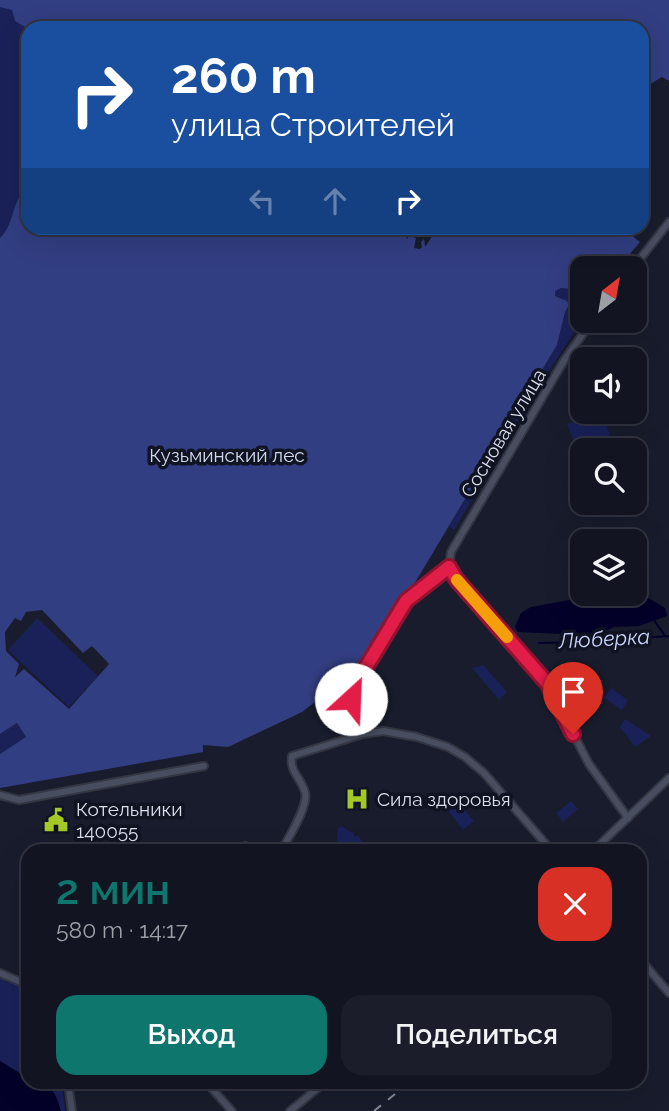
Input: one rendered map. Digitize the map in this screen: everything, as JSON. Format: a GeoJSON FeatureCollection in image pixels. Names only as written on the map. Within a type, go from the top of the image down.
{"type":"FeatureCollection","features":[{"type":"Feature","properties":{"kind":"street"},"geometry":{"type":"LineString","coordinates":[[642,256],[669,222]]}},
{"type":"Feature","properties":{"kind":"street","name":"Сосновая улица"},"geometry":{"type":"LineString","coordinates":[[449,567],[451,552],[565,359],[584,333]]}},
{"type":"Feature","properties":{"kind":"street"},"geometry":{"type":"LineString","coordinates":[[363,734],[351,692],[406,601],[449,567],[456,579],[551,688],[587,761],[628,818]]}},
{"type":"Feature","properties":{"kind":"street"},"geometry":{"type":"LineString","coordinates":[[285,844],[306,798],[304,788],[292,768],[291,758],[295,754],[363,734],[383,731],[404,734],[448,747],[465,757],[484,773],[546,844]]}},
{"type":"Feature","properties":{"kind":"street"},"geometry":{"type":"LineString","coordinates":[[0,795],[19,800],[204,766]]}},
{"type":"Feature","properties":{"kind":"street"},"geometry":{"type":"LineString","coordinates":[[600,844],[669,778]]}},
{"type":"Feature","properties":{"kind":"street"},"geometry":{"type":"LineString","coordinates":[[647,967],[669,993]]}},
{"type":"Feature","properties":{"kind":"street"},"geometry":{"type":"LineString","coordinates":[[0,973],[21,982]]}},
{"type":"Feature","properties":{"kind":"street"},"geometry":{"type":"LineString","coordinates":[[69,1089],[72,1111]]}},
{"type":"Feature","properties":{"kind":"street"},"geometry":{"type":"LineString","coordinates":[[212,1089],[231,1110]]}},
{"type":"Feature","properties":{"kind":"street"},"geometry":{"type":"LineString","coordinates":[[290,1111],[317,1089]]}},
{"type":"Feature","properties":{"kind":"shaded area"},"geometry":{"type":"Polygon","coordinates":[[[0,7],[12,9],[15,21],[21,25],[21,196],[0,238],[0,7]]]}},
{"type":"Feature","properties":{"kind":"shaded area"},"geometry":{"type":"Polygon","coordinates":[[[561,288],[570,289],[570,333],[574,333],[534,394],[530,392],[557,345],[569,306],[567,301],[555,296],[555,291],[561,288]]]}},
{"type":"Feature","properties":{"kind":"shaded area"},"geometry":{"type":"Polygon","coordinates":[[[528,394],[533,396],[495,460],[491,457],[528,394]]]}},
{"type":"Feature","properties":{"kind":"shaded area"},"geometry":{"type":"Polygon","coordinates":[[[567,424],[606,424],[610,435],[602,438],[572,438],[567,424]]]}},
{"type":"Feature","properties":{"kind":"shaded area"},"geometry":{"type":"Polygon","coordinates":[[[489,459],[494,462],[454,530],[449,527],[489,459]]]}},
{"type":"Feature","properties":{"kind":"shaded area"},"geometry":{"type":"Polygon","coordinates":[[[647,597],[665,608],[667,616],[639,626],[614,627],[583,635],[518,632],[515,627],[521,613],[531,607],[570,600],[570,606],[647,606],[647,597]]]}},
{"type":"Feature","properties":{"kind":"shaded area"},"geometry":{"type":"Polygon","coordinates":[[[37,618],[98,676],[69,707],[8,650],[37,618]]]}},
{"type":"Feature","properties":{"kind":"shaded area"},"geometry":{"type":"Polygon","coordinates":[[[483,665],[507,692],[499,700],[472,668],[483,665]]]}},
{"type":"Feature","properties":{"kind":"shaded area"},"geometry":{"type":"Polygon","coordinates":[[[611,688],[628,700],[622,710],[604,698],[611,688]]]}},
{"type":"Feature","properties":{"kind":"shaded area"},"geometry":{"type":"Polygon","coordinates":[[[625,719],[651,736],[635,747],[620,727],[625,719]]]}},
{"type":"Feature","properties":{"kind":"shaded area"},"geometry":{"type":"Polygon","coordinates":[[[17,723],[26,737],[0,754],[0,734],[17,723]]]}},
{"type":"Feature","properties":{"kind":"shaded area"},"geometry":{"type":"Polygon","coordinates":[[[571,801],[578,809],[563,822],[556,813],[571,801]]]}},
{"type":"Feature","properties":{"kind":"shaded area"},"geometry":{"type":"Polygon","coordinates":[[[458,802],[474,821],[463,830],[448,811],[458,802]]]}},
{"type":"Feature","properties":{"kind":"shaded area"},"geometry":{"type":"Polygon","coordinates":[[[341,826],[355,837],[358,835],[364,844],[337,844],[338,829],[341,826]]]}},
{"type":"Feature","properties":{"kind":"shaded area"},"geometry":{"type":"Polygon","coordinates":[[[0,976],[7,983],[11,981],[21,985],[21,1089],[63,1089],[65,1111],[0,1111],[0,976]]]}},
{"type":"Feature","properties":{"kind":"shaded area"},"geometry":{"type":"Polygon","coordinates":[[[0,1061],[21,1074],[21,1089],[51,1089],[61,1111],[0,1111],[0,1061]]]}},
{"type":"Feature","properties":{"kind":"green space"},"geometry":{"type":"Polygon","coordinates":[[[0,0],[669,0],[669,81],[662,77],[649,85],[649,21],[21,21],[21,25],[15,21],[12,10],[0,7],[0,0]]]}},
{"type":"Feature","properties":{"kind":"green space","name":"Кузьминский лес"},"geometry":{"type":"Polygon","coordinates":[[[21,196],[21,235],[406,235],[407,239],[409,236],[416,238],[414,248],[420,249],[421,242],[424,239],[426,246],[433,235],[631,235],[640,242],[628,256],[570,256],[570,289],[561,288],[555,291],[555,296],[567,301],[569,305],[557,345],[373,653],[332,689],[302,712],[228,747],[203,745],[203,752],[0,788],[0,754],[26,737],[17,723],[0,734],[0,238],[21,196]],[[42,610],[26,612],[21,621],[15,618],[5,632],[6,651],[19,664],[15,677],[24,669],[69,709],[109,664],[92,646],[83,653],[42,610]]]}},
{"type":"Feature","properties":{"kind":"waterway"},"geometry":{"type":"LineString","coordinates":[[654,620],[665,636]]}},
{"type":"Feature","properties":{"kind":"waterway","name":"Люберка"},"geometry":{"type":"LineString","coordinates":[[539,643],[669,636]]}},
{"type":"Feature","properties":{"kind":"railway"},"geometry":{"type":"LineString","coordinates":[[374,1111],[401,1089]]}},
{"type":"Feature","properties":{"kind":"slow traffic"},"geometry":{"type":"LineString","coordinates":[[457,580],[507,637]]}},
{"type":"Feature","properties":{"kind":"place","name":"Сила здоровья"},"geometry":{"type":"Point","coordinates":[357,799]}},
{"type":"Feature","properties":{"kind":"place","name":"Котельники 140055"},"geometry":{"type":"Point","coordinates":[56,820]}},
{"type":"Feature","properties":{"kind":"route"},"geometry":{"type":"LineString","coordinates":[[351,699],[351,692],[406,601],[449,567],[456,579],[551,688],[573,734]]}}]}
